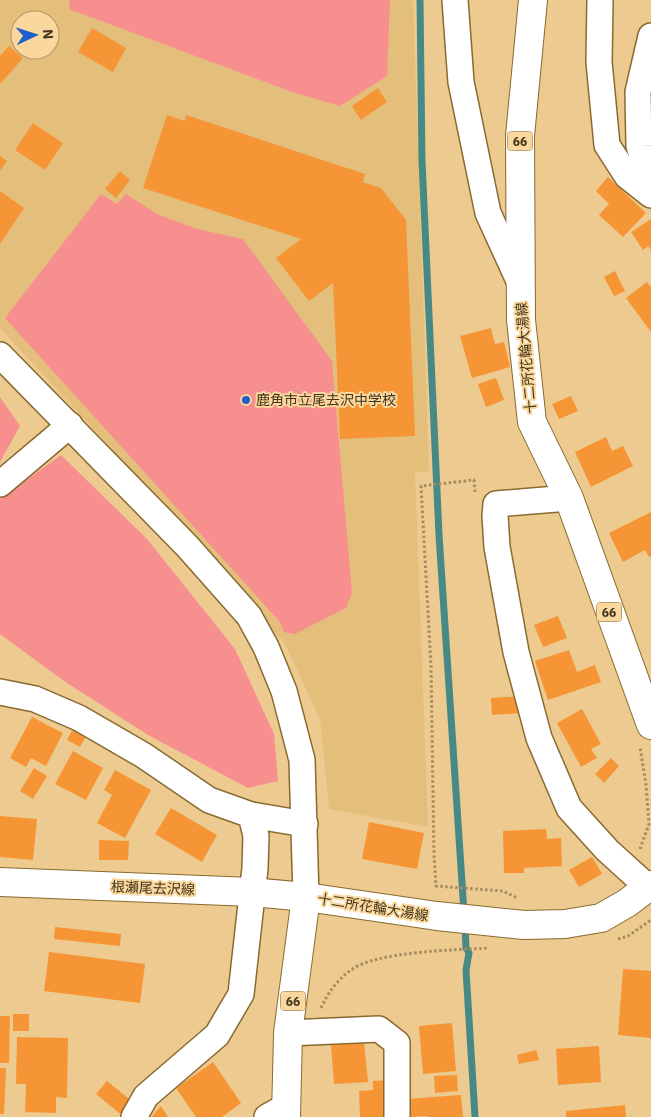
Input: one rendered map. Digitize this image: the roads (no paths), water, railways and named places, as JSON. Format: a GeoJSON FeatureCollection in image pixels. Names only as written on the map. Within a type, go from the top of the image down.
{"type":"FeatureCollection","features":[{"type":"Feature","properties":{"kind":"main road","name":"十二所花輪大湯線"},"geometry":{"type":"LineString","coordinates":[[534,0],[520,136],[521,320],[532,422],[569,498],[645,732]]}},
{"type":"Feature","properties":{"kind":"main road","name":"根瀬尾去沢線"},"geometry":{"type":"LineString","coordinates":[[0,882],[252,892],[306,896]]}},
{"type":"Feature","properties":{"kind":"main road","name":"十二所花輪大湯線"},"geometry":{"type":"LineString","coordinates":[[279,1114],[300,1032],[306,896],[437,916],[522,912],[566,924],[601,918],[650,887]]}},
{"type":"Feature","properties":{"kind":"street"},"geometry":{"type":"LineString","coordinates":[[455,0],[461,82],[488,213],[520,283]]}},
{"type":"Feature","properties":{"kind":"street"},"geometry":{"type":"LineString","coordinates":[[600,0],[599,62],[607,145],[627,176],[651,195]]}},
{"type":"Feature","properties":{"kind":"street"},"geometry":{"type":"LineString","coordinates":[[651,36],[638,92],[639,146],[651,186]]}},
{"type":"Feature","properties":{"kind":"street"},"geometry":{"type":"LineString","coordinates":[[0,355],[187,546],[249,616],[266,647],[286,699],[302,760],[306,896]]}},
{"type":"Feature","properties":{"kind":"street"},"geometry":{"type":"LineString","coordinates":[[0,484],[70,425]]}},
{"type":"Feature","properties":{"kind":"street"},"geometry":{"type":"LineString","coordinates":[[569,498],[496,504],[497,547],[516,652],[539,738],[570,808],[607,850],[650,887]]}},
{"type":"Feature","properties":{"kind":"street"},"geometry":{"type":"LineString","coordinates":[[0,692],[35,700],[79,718],[143,755],[209,800],[251,815],[304,824]]}},
{"type":"Feature","properties":{"kind":"street"},"geometry":{"type":"LineString","coordinates":[[134,1117],[146,1096],[217,1035],[241,994],[255,868],[256,836],[251,815]]}},
{"type":"Feature","properties":{"kind":"street"},"geometry":{"type":"LineString","coordinates":[[300,1032],[379,1029],[397,1043],[398,1117]]}},
{"type":"Feature","properties":{"kind":"waterway"},"geometry":{"type":"LineString","coordinates":[[420,0],[422,161],[439,535],[464,913]]}},
{"type":"Feature","properties":{"kind":"waterway"},"geometry":{"type":"LineString","coordinates":[[465,924],[466,948],[469,953],[466,970],[475,1117]]}},
{"type":"Feature","properties":{"kind":"place","name":"鹿角市立尾去沢中学校"},"geometry":{"type":"Point","coordinates":[246,400]}}]}
